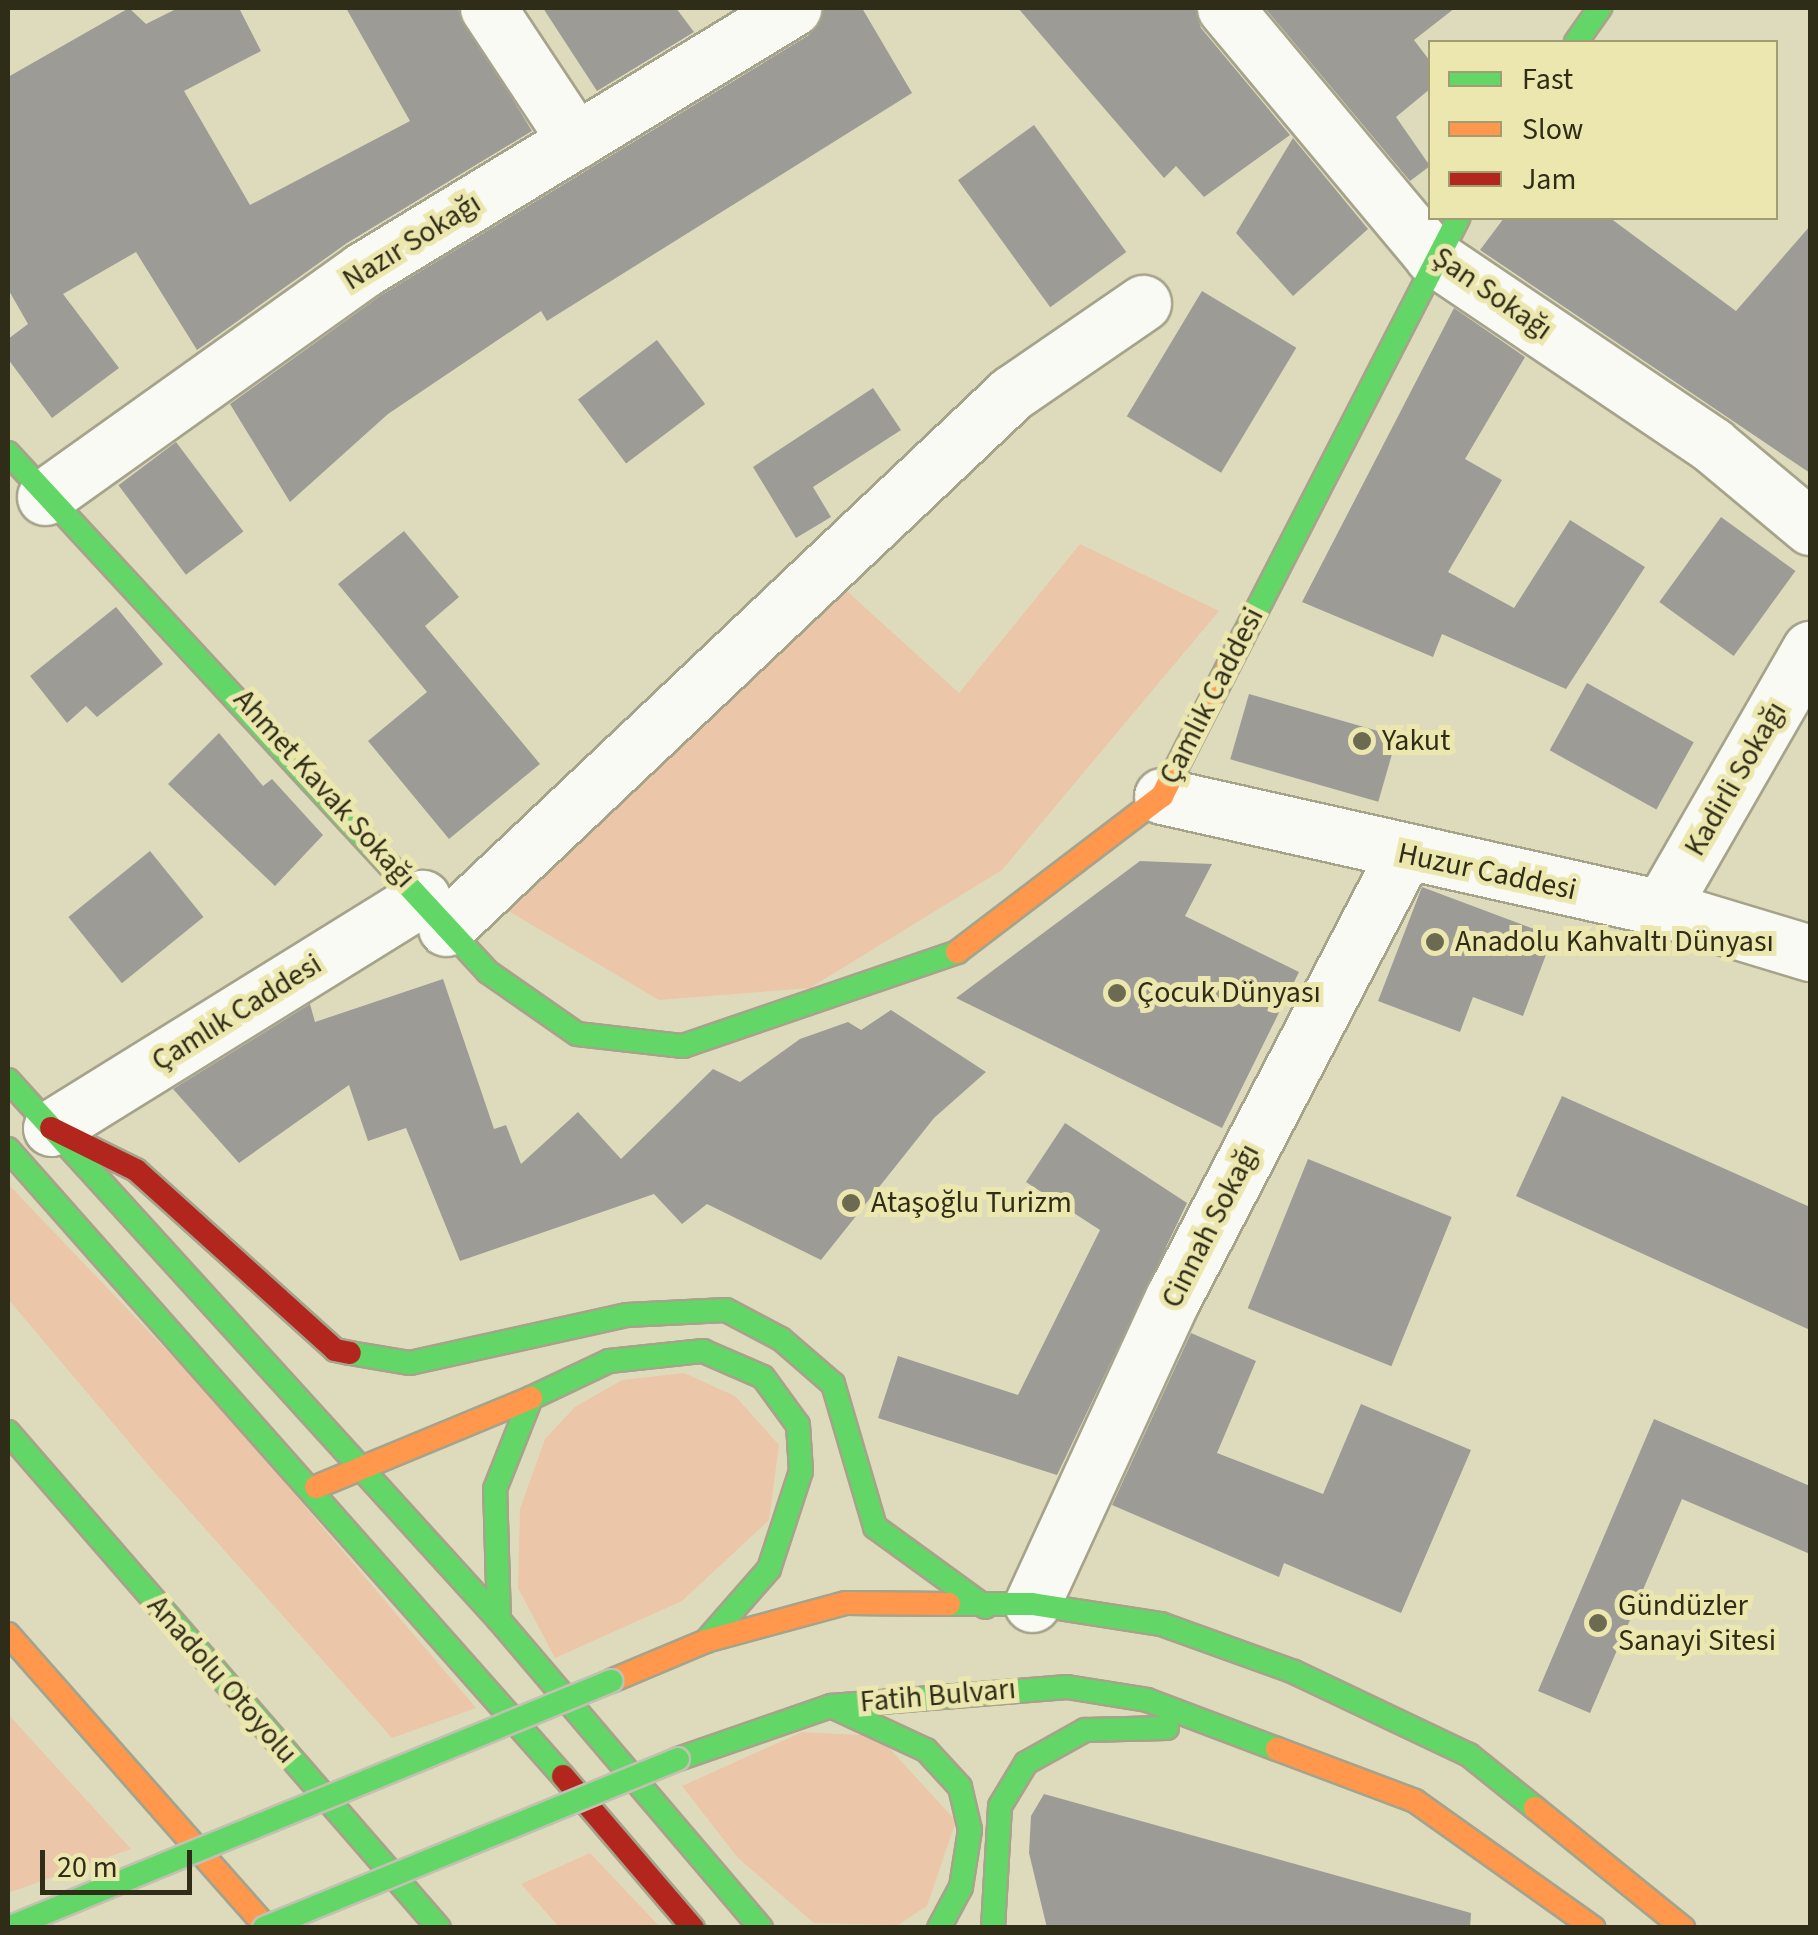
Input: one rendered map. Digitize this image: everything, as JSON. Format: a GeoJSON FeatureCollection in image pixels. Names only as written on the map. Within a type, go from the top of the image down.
{"type":"FeatureCollection","features":[{"type":"Feature","properties":{"kind":"main road"},"geometry":{"type":"LineString","coordinates":[[1577,40],[1600,8]]}},
{"type":"Feature","properties":{"kind":"main road","name":"Çamlık Caddesi"},"geometry":{"type":"LineString","coordinates":[[683,1046],[968,948],[1162,796],[1445,237]]}},
{"type":"Feature","properties":{"kind":"main road","name":"Ahmet Kavak Sokağı"},"geometry":{"type":"LineString","coordinates":[[8,453],[45,497],[166,614],[488,972],[577,1034],[683,1046]]}},
{"type":"Feature","properties":{"kind":"main road"},"geometry":{"type":"LineString","coordinates":[[8,1080],[30,1139],[316,1487],[693,1928]]}},
{"type":"Feature","properties":{"kind":"main road"},"geometry":{"type":"LineString","coordinates":[[30,1139],[136,1170],[335,1350],[410,1363],[627,1315],[726,1310],[781,1339],[834,1384],[875,1527],[1008,1605]]}},
{"type":"Feature","properties":{"kind":"main road"},"geometry":{"type":"LineString","coordinates":[[30,1139],[359,1465],[499,1620],[761,1928]]}},
{"type":"Feature","properties":{"kind":"main road"},"geometry":{"type":"LineString","coordinates":[[316,1487],[359,1465],[531,1398],[609,1362],[703,1351],[762,1376],[798,1424],[801,1471],[769,1569],[706,1641]]}},
{"type":"Feature","properties":{"kind":"main road"},"geometry":{"type":"LineString","coordinates":[[499,1620],[495,1489],[531,1398]]}},
{"type":"Feature","properties":{"kind":"main road","name":"Anadolu Otoyolu"},"geometry":{"type":"LineString","coordinates":[[8,1432],[439,1928]]}},
{"type":"Feature","properties":{"kind":"main road"},"geometry":{"type":"LineString","coordinates":[[8,1928],[706,1641],[846,1603],[1008,1605],[1161,1624],[1294,1672],[1468,1755],[1684,1928]]}},
{"type":"Feature","properties":{"kind":"main road"},"geometry":{"type":"LineString","coordinates":[[8,1634],[266,1928]]}},
{"type":"Feature","properties":{"kind":"main road","name":"Fatih Bulvarı"},"geometry":{"type":"LineString","coordinates":[[266,1928],[678,1760],[832,1706],[1068,1687],[1226,1726],[1415,1802],[1594,1928]]}},
{"type":"Feature","properties":{"kind":"main road"},"geometry":{"type":"LineString","coordinates":[[832,1706],[926,1750],[960,1787],[967,1849],[961,1887],[938,1928]]}},
{"type":"Feature","properties":{"kind":"main road"},"geometry":{"type":"LineString","coordinates":[[993,1928],[1000,1806],[1026,1763],[1085,1730],[1226,1726]]}},
{"type":"Feature","properties":{"kind":"street"},"geometry":{"type":"LineString","coordinates":[[488,8],[576,141]]}},
{"type":"Feature","properties":{"kind":"street","name":"Nazır Sokağı"},"geometry":{"type":"LineString","coordinates":[[45,497],[363,270],[794,8]]}},
{"type":"Feature","properties":{"kind":"street","name":"Şan Sokağı"},"geometry":{"type":"LineString","coordinates":[[1224,8],[1428,219]]}},
{"type":"Feature","properties":{"kind":"street","name":"Şan Sokağı"},"geometry":{"type":"LineString","coordinates":[[1445,237],[1712,445],[1810,527]]}},
{"type":"Feature","properties":{"kind":"street","name":"Çamlık Caddesi"},"geometry":{"type":"LineString","coordinates":[[30,1139],[434,913],[1012,393],[1143,303]]}},
{"type":"Feature","properties":{"kind":"street","name":"Kadirli Sokağı"},"geometry":{"type":"LineString","coordinates":[[1660,908],[1810,650]]}},
{"type":"Feature","properties":{"kind":"street","name":"Huzur Caddesi"},"geometry":{"type":"LineString","coordinates":[[1162,796],[1403,856],[1660,908],[1810,953]]}},
{"type":"Feature","properties":{"kind":"street","name":"Cinnah Sokağı"},"geometry":{"type":"LineString","coordinates":[[1008,1605],[1403,856]]}},
{"type":"Feature","properties":{"kind":"shaded area"},"geometry":{"type":"Polygon","coordinates":[[[1080,544],[1219,611],[1002,870],[810,988],[659,1000],[478,893],[838,583],[959,693],[1080,544]]]}},
{"type":"Feature","properties":{"kind":"shaded area"},"geometry":{"type":"Polygon","coordinates":[[[8,1184],[217,1403],[476,1708],[392,1738],[150,1467],[8,1299],[8,1184]]]}},
{"type":"Feature","properties":{"kind":"shaded area"},"geometry":{"type":"Polygon","coordinates":[[[684,1373],[735,1396],[779,1445],[769,1520],[682,1601],[555,1658],[518,1588],[520,1509],[545,1439],[575,1407],[622,1380],[684,1373]]]}},
{"type":"Feature","properties":{"kind":"shaded area"},"geometry":{"type":"Polygon","coordinates":[[[8,1714],[131,1849],[8,1893],[8,1714]]]}},
{"type":"Feature","properties":{"kind":"shaded area"},"geometry":{"type":"Polygon","coordinates":[[[802,1732],[878,1736],[956,1821],[927,1906],[898,1925],[814,1923],[738,1858],[682,1786],[802,1732]]]}},
{"type":"Feature","properties":{"kind":"shaded area"},"geometry":{"type":"Polygon","coordinates":[[[590,1853],[660,1927],[559,1927],[521,1884],[590,1853]]]}},
{"type":"Feature","properties":{"kind":"building"},"geometry":{"type":"Polygon","coordinates":[[[129,8],[146,24],[178,8],[239,8],[261,51],[184,91],[250,205],[410,121],[346,8],[457,8],[532,131],[347,243],[197,350],[136,252],[63,294],[119,368],[52,418],[8,359],[8,339],[28,324],[8,289],[8,77],[129,8]]]}},
{"type":"Feature","properties":{"kind":"building"},"geometry":{"type":"Polygon","coordinates":[[[543,8],[676,8],[694,32],[597,91],[543,8]]]}},
{"type":"Feature","properties":{"kind":"building"},"geometry":{"type":"Polygon","coordinates":[[[825,8],[862,8],[912,93],[547,321],[541,311],[388,414],[290,502],[230,404],[380,296],[809,35],[825,8]]]}},
{"type":"Feature","properties":{"kind":"building"},"geometry":{"type":"Polygon","coordinates":[[[1018,8],[1195,8],[1201,28],[1290,135],[1204,197],[1176,166],[1164,178],[1018,8]]]}},
{"type":"Feature","properties":{"kind":"building"},"geometry":{"type":"Polygon","coordinates":[[[1265,8],[1455,8],[1414,40],[1428,58],[1428,91],[1396,117],[1428,168],[1410,181],[1265,8]]]}},
{"type":"Feature","properties":{"kind":"building"},"geometry":{"type":"Polygon","coordinates":[[[1034,125],[1126,252],[1050,307],[958,180],[1034,125]]]}},
{"type":"Feature","properties":{"kind":"building"},"geometry":{"type":"Polygon","coordinates":[[[1293,138],[1368,229],[1293,296],[1236,233],[1293,138]]]}},
{"type":"Feature","properties":{"kind":"building"},"geometry":{"type":"Polygon","coordinates":[[[1502,220],[1613,220],[1736,311],[1810,226],[1810,473],[1480,250],[1502,220]]]}},
{"type":"Feature","properties":{"kind":"building"},"geometry":{"type":"Polygon","coordinates":[[[1202,291],[1296,348],[1221,473],[1127,416],[1202,291]]]}},
{"type":"Feature","properties":{"kind":"building"},"geometry":{"type":"Polygon","coordinates":[[[1454,308],[1525,357],[1465,459],[1502,480],[1448,572],[1514,608],[1570,520],[1645,567],[1566,689],[1442,634],[1433,657],[1302,602],[1454,308]]]}},
{"type":"Feature","properties":{"kind":"building"},"geometry":{"type":"Polygon","coordinates":[[[657,340],[705,404],[626,463],[578,400],[657,340]]]}},
{"type":"Feature","properties":{"kind":"building"},"geometry":{"type":"Polygon","coordinates":[[[873,388],[901,430],[813,487],[831,517],[796,538],[753,467],[873,388]]]}},
{"type":"Feature","properties":{"kind":"building"},"geometry":{"type":"Polygon","coordinates":[[[176,442],[243,531],[186,575],[118,485],[176,442]]]}},
{"type":"Feature","properties":{"kind":"building"},"geometry":{"type":"Polygon","coordinates":[[[1721,517],[1795,571],[1734,656],[1659,602],[1721,517]]]}},
{"type":"Feature","properties":{"kind":"building"},"geometry":{"type":"Polygon","coordinates":[[[404,531],[459,597],[425,626],[540,764],[449,839],[368,741],[427,692],[338,584],[404,531]]]}},
{"type":"Feature","properties":{"kind":"building"},"geometry":{"type":"Polygon","coordinates":[[[116,607],[163,664],[97,717],[86,706],[67,723],[30,676],[116,607]]]}},
{"type":"Feature","properties":{"kind":"building"},"geometry":{"type":"Polygon","coordinates":[[[1587,683],[1694,742],[1656,809],[1550,750],[1587,683]]]}},
{"type":"Feature","properties":{"kind":"building"},"geometry":{"type":"Polygon","coordinates":[[[1249,694],[1397,736],[1378,802],[1230,759],[1249,694]]]}},
{"type":"Feature","properties":{"kind":"building"},"geometry":{"type":"Polygon","coordinates":[[[219,733],[263,786],[272,779],[323,835],[275,886],[168,784],[219,733]]]}},
{"type":"Feature","properties":{"kind":"building"},"geometry":{"type":"Polygon","coordinates":[[[150,851],[203,917],[122,983],[68,917],[150,851]]]}},
{"type":"Feature","properties":{"kind":"building"},"geometry":{"type":"Polygon","coordinates":[[[1140,861],[1212,864],[1185,916],[1299,972],[1222,1128],[956,998],[1140,861]]]}},
{"type":"Feature","properties":{"kind":"building"},"geometry":{"type":"Polygon","coordinates":[[[1422,887],[1553,936],[1523,1016],[1473,997],[1460,1032],[1378,1001],[1422,887]]]}},
{"type":"Feature","properties":{"kind":"building"},"geometry":{"type":"Polygon","coordinates":[[[443,979],[494,1129],[506,1125],[521,1164],[578,1112],[621,1159],[713,1069],[740,1082],[800,1039],[848,1022],[861,1030],[891,1010],[986,1072],[934,1118],[821,1260],[707,1204],[682,1224],[654,1194],[460,1261],[406,1128],[368,1141],[349,1085],[239,1163],[173,1089],[310,1004],[315,1022],[443,979]]]}},
{"type":"Feature","properties":{"kind":"building"},"geometry":{"type":"Polygon","coordinates":[[[1562,1096],[1810,1207],[1810,1330],[1516,1196],[1562,1096]]]}},
{"type":"Feature","properties":{"kind":"building"},"geometry":{"type":"Polygon","coordinates":[[[1065,1123],[1187,1203],[1057,1475],[878,1418],[898,1356],[1018,1395],[1100,1230],[1026,1182],[1065,1123]]]}},
{"type":"Feature","properties":{"kind":"building"},"geometry":{"type":"Polygon","coordinates":[[[1308,1159],[1452,1217],[1391,1366],[1248,1308],[1308,1159]]]}},
{"type":"Feature","properties":{"kind":"building"},"geometry":{"type":"Polygon","coordinates":[[[1191,1333],[1256,1361],[1217,1453],[1323,1494],[1361,1404],[1471,1450],[1401,1613],[1284,1563],[1279,1577],[1112,1505],[1191,1333]]]}},
{"type":"Feature","properties":{"kind":"building","name":"Gündüzler Sanayi Sitesi"},"geometry":{"type":"Polygon","coordinates":[[[1654,1419],[1810,1486],[1810,1554],[1682,1499],[1590,1713],[1538,1691],[1654,1419]]]}},
{"type":"Feature","properties":{"kind":"building"},"geometry":{"type":"Polygon","coordinates":[[[1044,1794],[1471,1913],[1470,1928],[1047,1928],[1029,1853],[1031,1816],[1044,1794]]]}},
{"type":"Feature","properties":{"kind":"traffic: fast"},"geometry":{"type":"LineString","coordinates":[[1577,40],[1600,8]]}},
{"type":"Feature","properties":{"kind":"traffic: fast"},"geometry":{"type":"LineString","coordinates":[[1243,637],[1457,220]]}},
{"type":"Feature","properties":{"kind":"traffic: fast"},"geometry":{"type":"LineString","coordinates":[[8,453],[488,972],[577,1034],[683,1046],[957,952]]}},
{"type":"Feature","properties":{"kind":"traffic: fast"},"geometry":{"type":"LineString","coordinates":[[8,1080],[499,1620],[761,1928]]}},
{"type":"Feature","properties":{"kind":"traffic: fast"},"geometry":{"type":"LineString","coordinates":[[8,1149],[563,1776]]}},
{"type":"Feature","properties":{"kind":"traffic: fast"},"geometry":{"type":"LineString","coordinates":[[350,1353],[410,1363],[627,1315],[726,1310],[781,1339],[833,1384],[875,1527],[985,1607]]}},
{"type":"Feature","properties":{"kind":"traffic: fast"},"geometry":{"type":"LineString","coordinates":[[499,1620],[495,1489],[531,1398],[609,1361],[703,1351],[763,1377],[798,1425],[801,1471],[769,1569],[706,1641]]}},
{"type":"Feature","properties":{"kind":"traffic: fast"},"geometry":{"type":"LineString","coordinates":[[8,1432],[439,1928]]}},
{"type":"Feature","properties":{"kind":"traffic: fast"},"geometry":{"type":"LineString","coordinates":[[949,1604],[1032,1604],[1161,1624],[1294,1672],[1469,1755],[1535,1808]]}},
{"type":"Feature","properties":{"kind":"traffic: fast"},"geometry":{"type":"LineString","coordinates":[[8,1928],[611,1681]]}},
{"type":"Feature","properties":{"kind":"traffic: fast"},"geometry":{"type":"LineString","coordinates":[[678,1759],[831,1706],[1067,1687],[1147,1700],[1277,1749]]}},
{"type":"Feature","properties":{"kind":"traffic: fast"},"geometry":{"type":"LineString","coordinates":[[831,1706],[926,1750],[960,1787],[970,1830],[961,1887],[939,1928]]}},
{"type":"Feature","properties":{"kind":"traffic: fast"},"geometry":{"type":"LineString","coordinates":[[993,1928],[1000,1806],[1026,1763],[1085,1730],[1167,1728]]}},
{"type":"Feature","properties":{"kind":"traffic: fast"},"geometry":{"type":"LineString","coordinates":[[264,1928],[678,1759]]}},
{"type":"Feature","properties":{"kind":"traffic: slow"},"geometry":{"type":"LineString","coordinates":[[957,952],[1162,796],[1243,637]]}},
{"type":"Feature","properties":{"kind":"traffic: slow"},"geometry":{"type":"LineString","coordinates":[[316,1487],[531,1398]]}},
{"type":"Feature","properties":{"kind":"traffic: slow"},"geometry":{"type":"LineString","coordinates":[[611,1681],[706,1641],[846,1603],[949,1604]]}},
{"type":"Feature","properties":{"kind":"traffic: slow"},"geometry":{"type":"LineString","coordinates":[[8,1634],[267,1928]]}},
{"type":"Feature","properties":{"kind":"traffic: slow"},"geometry":{"type":"LineString","coordinates":[[1277,1749],[1415,1801],[1594,1928]]}},
{"type":"Feature","properties":{"kind":"traffic: slow"},"geometry":{"type":"LineString","coordinates":[[1535,1808],[1683,1928]]}},
{"type":"Feature","properties":{"kind":"traffic: jam"},"geometry":{"type":"LineString","coordinates":[[51,1128],[136,1170],[335,1350],[350,1353]]}},
{"type":"Feature","properties":{"kind":"traffic: jam"},"geometry":{"type":"LineString","coordinates":[[563,1776],[693,1928]]}},
{"type":"Feature","properties":{"kind":"place","name":"Yakut"},"geometry":{"type":"Point","coordinates":[1362,741]}},
{"type":"Feature","properties":{"kind":"place","name":"Anadolu Kahvaltı Dünyası"},"geometry":{"type":"Point","coordinates":[1435,942]}},
{"type":"Feature","properties":{"kind":"place","name":"Çocuk Dünyası"},"geometry":{"type":"Point","coordinates":[1117,993]}},
{"type":"Feature","properties":{"kind":"place","name":"Ataşoğlu Turizm"},"geometry":{"type":"Point","coordinates":[851,1203]}},
{"type":"Feature","properties":{"kind":"place","name":"Gündüzler Sanayi Sitesi"},"geometry":{"type":"Point","coordinates":[1598,1623]}}]}
